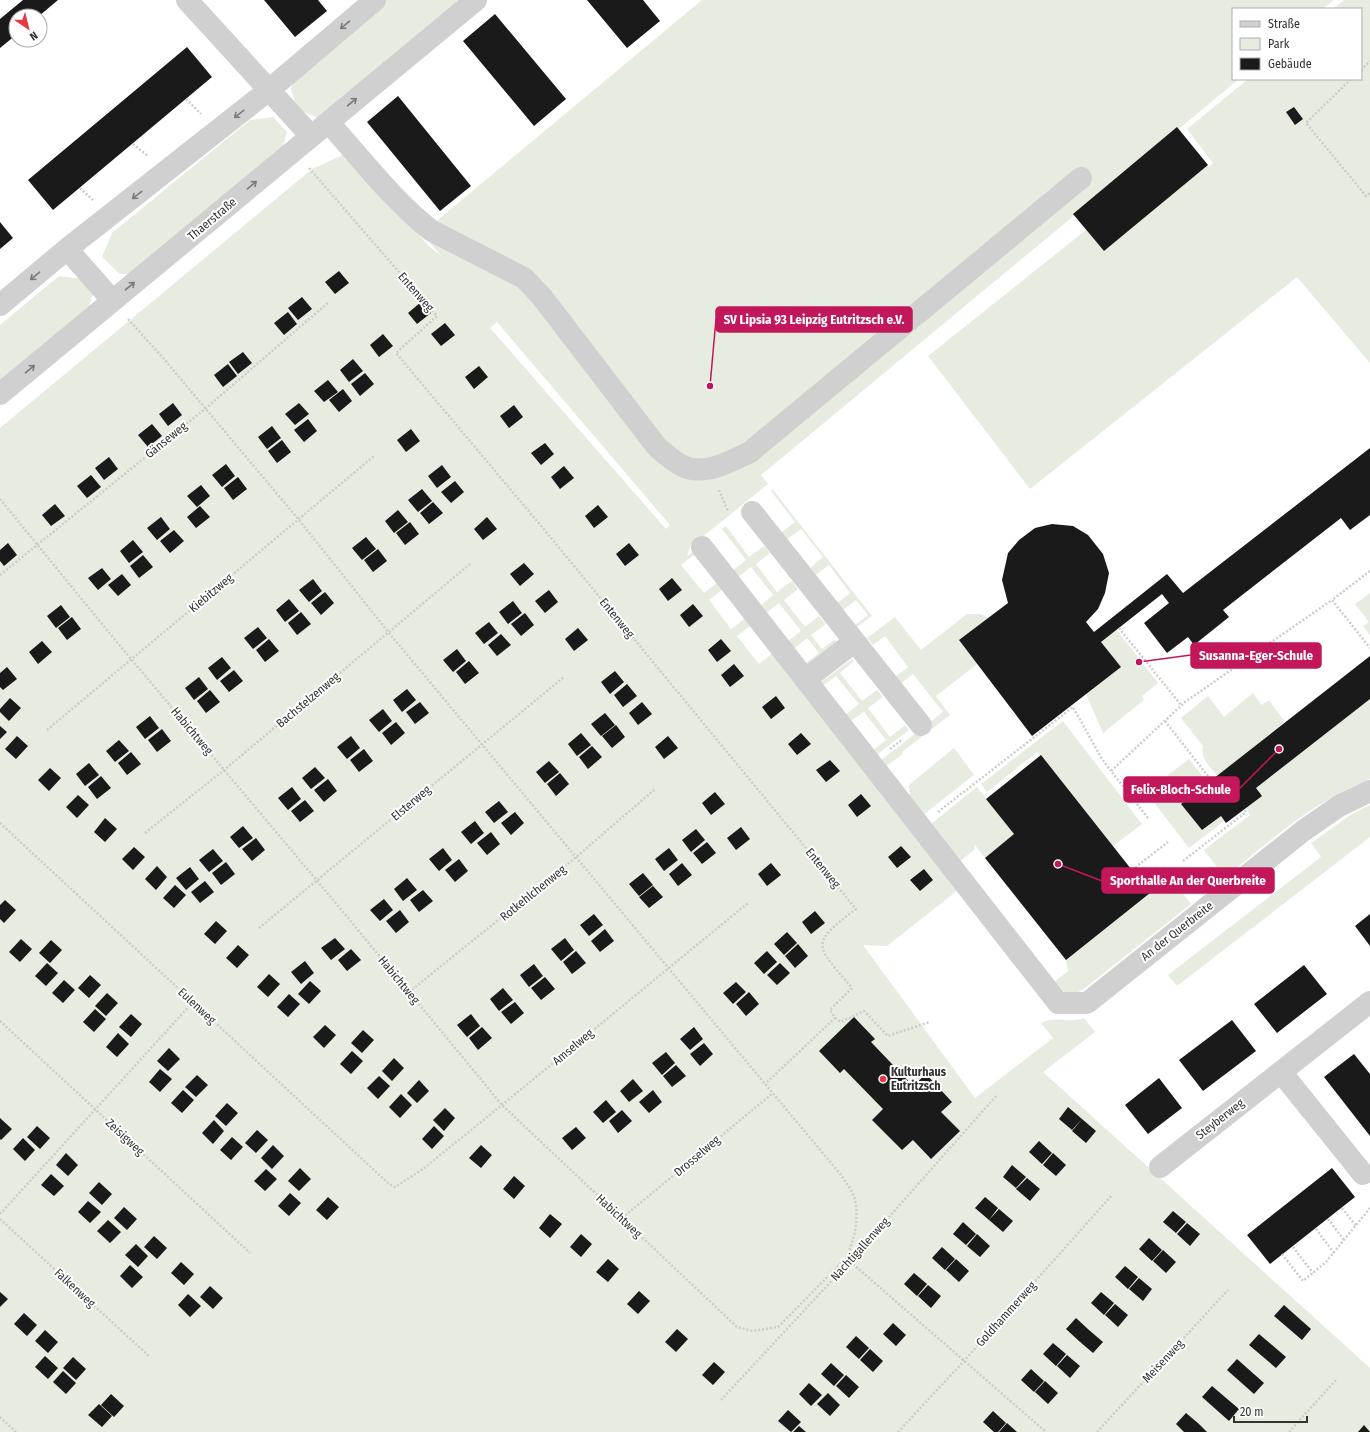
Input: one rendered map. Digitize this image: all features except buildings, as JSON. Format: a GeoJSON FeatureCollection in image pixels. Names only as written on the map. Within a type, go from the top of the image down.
{"type":"FeatureCollection","features":[{"type":"Feature","properties":{"kind":"street"},"geometry":{"type":"LineString","coordinates":[[187,0],[311,136]]}},
{"type":"Feature","properties":{"kind":"street"},"geometry":{"type":"LineString","coordinates":[[0,305],[67,249],[269,90],[375,0]]}},
{"type":"Feature","properties":{"kind":"street","name":"Thaerstraße"},"geometry":{"type":"LineString","coordinates":[[0,394],[476,0]]}},
{"type":"Feature","properties":{"kind":"street"},"geometry":{"type":"LineString","coordinates":[[328,122],[423,225],[524,278],[542,297],[657,447],[680,465],[702,470],[725,465],[750,452],[1081,178]]}},
{"type":"Feature","properties":{"kind":"street"},"geometry":{"type":"LineString","coordinates":[[67,249],[112,300]]}},
{"type":"Feature","properties":{"kind":"street"},"geometry":{"type":"LineString","coordinates":[[752,512],[921,725]]}},
{"type":"Feature","properties":{"kind":"street"},"geometry":{"type":"LineString","coordinates":[[702,547],[920,826]]}},
{"type":"Feature","properties":{"kind":"street"},"geometry":{"type":"LineString","coordinates":[[806,679],[854,642]]}},
{"type":"Feature","properties":{"kind":"street","name":"An der Querbreite"},"geometry":{"type":"LineString","coordinates":[[920,826],[1058,1003],[1087,1003],[1303,831],[1339,806],[1370,791]]}},
{"type":"Feature","properties":{"kind":"street","name":"Steyberweg"},"geometry":{"type":"LineString","coordinates":[[1160,1167],[1370,1002]]}},
{"type":"Feature","properties":{"kind":"street"},"geometry":{"type":"LineString","coordinates":[[1281,1072],[1363,1174]]}},
{"type":"Feature","properties":{"kind":"path"},"geometry":{"type":"LineString","coordinates":[[1362,69],[1370,61]]}},
{"type":"Feature","properties":{"kind":"path"},"geometry":{"type":"LineString","coordinates":[[1350,80],[1306,123],[1366,196],[1370,193]]}},
{"type":"Feature","properties":{"kind":"path"},"geometry":{"type":"LineString","coordinates":[[186,99],[205,117]]}},
{"type":"Feature","properties":{"kind":"path"},"geometry":{"type":"LineString","coordinates":[[133,144],[153,161]]}},
{"type":"Feature","properties":{"kind":"path","name":"Entenweg"},"geometry":{"type":"LineString","coordinates":[[294,150],[437,316],[396,352],[856,909],[830,929],[824,937],[822,946],[824,955],[852,988],[830,1010],[835,1018]]}},
{"type":"Feature","properties":{"kind":"path"},"geometry":{"type":"LineString","coordinates":[[80,188],[95,202]]}},
{"type":"Feature","properties":{"kind":"path"},"geometry":{"type":"LineString","coordinates":[[112,300],[206,408],[299,520],[481,745],[841,1175],[852,1192],[855,1207],[856,1226],[852,1245],[846,1258],[1046,1432]]}},
{"type":"Feature","properties":{"kind":"path","name":"Gänseweg"},"geometry":{"type":"LineString","coordinates":[[0,575],[206,408],[329,302]]}},
{"type":"Feature","properties":{"kind":"path","name":"Kiebitzweg"},"geometry":{"type":"LineString","coordinates":[[47,730],[374,456]]}},
{"type":"Feature","properties":{"kind":"path"},"geometry":{"type":"LineString","coordinates":[[711,468],[729,515],[736,517],[752,512]]}},
{"type":"Feature","properties":{"kind":"path","name":"Habichtweg"},"geometry":{"type":"LineString","coordinates":[[0,499],[131,659],[318,881],[502,1106],[737,1327],[753,1331],[778,1327],[846,1258]]}},
{"type":"Feature","properties":{"kind":"path","name":"Bachstelzenweg"},"geometry":{"type":"LineString","coordinates":[[145,834],[389,633],[470,564]]}},
{"type":"Feature","properties":{"kind":"path"},"geometry":{"type":"LineString","coordinates":[[1111,771],[1181,706],[1332,600],[1370,571]]}},
{"type":"Feature","properties":{"kind":"path"},"geometry":{"type":"LineString","coordinates":[[1332,600],[1370,648]]}},
{"type":"Feature","properties":{"kind":"path"},"geometry":{"type":"LineString","coordinates":[[1119,628],[1181,706]]}},
{"type":"Feature","properties":{"kind":"path","name":"Elsterweg"},"geometry":{"type":"LineString","coordinates":[[259,928],[564,677]]}},
{"type":"Feature","properties":{"kind":"path"},"geometry":{"type":"LineString","coordinates":[[920,826],[1072,706],[1102,759],[1148,818]]}},
{"type":"Feature","properties":{"kind":"path"},"geometry":{"type":"LineString","coordinates":[[1165,720],[1211,780]]}},
{"type":"Feature","properties":{"kind":"path"},"geometry":{"type":"LineString","coordinates":[[872,763],[921,725]]}},
{"type":"Feature","properties":{"kind":"path","name":"Rotkehlchenweg"},"geometry":{"type":"LineString","coordinates":[[409,992],[575,858],[654,790]]}},
{"type":"Feature","properties":{"kind":"path"},"geometry":{"type":"LineString","coordinates":[[1183,861],[1246,812],[1244,809]]}},
{"type":"Feature","properties":{"kind":"path","name":"Eulenweg"},"geometry":{"type":"LineString","coordinates":[[0,824],[389,1184],[395,1187]]}},
{"type":"Feature","properties":{"kind":"path"},"geometry":{"type":"LineString","coordinates":[[1132,870],[1168,842]]}},
{"type":"Feature","properties":{"kind":"path","name":"Amselweg"},"geometry":{"type":"LineString","coordinates":[[395,1187],[423,1169],[502,1106],[748,903]]}},
{"type":"Feature","properties":{"kind":"path"},"geometry":{"type":"LineString","coordinates":[[0,1214],[193,1002]]}},
{"type":"Feature","properties":{"kind":"path"},"geometry":{"type":"LineString","coordinates":[[765,1084],[835,1018],[841,1022],[864,1011],[888,1036],[930,1022]]}},
{"type":"Feature","properties":{"kind":"path","name":"Zeisigweg"},"geometry":{"type":"LineString","coordinates":[[0,1022],[250,1253]]}},
{"type":"Feature","properties":{"kind":"path","name":"Drosselweg"},"geometry":{"type":"LineString","coordinates":[[622,1218],[773,1093]]}},
{"type":"Feature","properties":{"kind":"path","name":"Nachtigallenweg"},"geometry":{"type":"LineString","coordinates":[[721,1400],[850,1261],[997,1095]]}},
{"type":"Feature","properties":{"kind":"path","name":"Goldhammerweg"},"geometry":{"type":"LineString","coordinates":[[898,1432],[964,1361],[1112,1195]]}},
{"type":"Feature","properties":{"kind":"path"},"geometry":{"type":"LineString","coordinates":[[1342,1208],[1356,1226]]}},
{"type":"Feature","properties":{"kind":"path"},"geometry":{"type":"LineString","coordinates":[[1282,1254],[1303,1281],[1334,1253],[1370,1208]]}},
{"type":"Feature","properties":{"kind":"path","name":"Falkenweg"},"geometry":{"type":"LineString","coordinates":[[0,1219],[150,1358]]}},
{"type":"Feature","properties":{"kind":"path"},"geometry":{"type":"LineString","coordinates":[[1328,1219],[1344,1240]]}},
{"type":"Feature","properties":{"kind":"path"},"geometry":{"type":"LineString","coordinates":[[1316,1229],[1334,1253]]}},
{"type":"Feature","properties":{"kind":"path"},"geometry":{"type":"LineString","coordinates":[[1293,1247],[1313,1273]]}},
{"type":"Feature","properties":{"kind":"path","name":"Meisenweg"},"geometry":{"type":"LineString","coordinates":[[1097,1432],[1228,1290]]}},
{"type":"Feature","properties":{"kind":"path"},"geometry":{"type":"LineString","coordinates":[[1289,1432],[1336,1380]]}},
{"type":"Feature","properties":{"kind":"path"},"geometry":{"type":"LineString","coordinates":[[0,1417],[16,1432]]}},
{"type":"Feature","properties":{"kind":"green space"},"geometry":{"type":"Polygon","coordinates":[[[385,0],[468,0],[329,114],[317,117],[303,112],[295,102],[291,89],[295,76],[385,0]]]}},
{"type":"Feature","properties":{"kind":"green space"},"geometry":{"type":"Polygon","coordinates":[[[702,0],[1334,0],[1324,8],[1232,8],[1232,80],[1238,80],[761,475],[768,484],[690,547],[687,556],[694,551],[696,553],[681,565],[704,593],[718,582],[723,589],[709,600],[731,629],[746,618],[751,625],[737,636],[759,664],[773,653],[958,890],[887,946],[863,945],[975,1098],[1053,1038],[1041,1023],[1057,1019],[1078,1020],[1084,1018],[1095,1032],[1043,1072],[1370,1368],[1370,1432],[0,1432],[0,428],[312,169],[347,153],[429,246],[441,256],[422,233],[702,0]],[[497,322],[490,328],[666,529],[670,525],[497,322]]]}},
{"type":"Feature","properties":{"kind":"green space"},"geometry":{"type":"Polygon","coordinates":[[[1344,0],[1370,0],[1370,363],[1297,277],[1030,489],[928,356],[1086,230],[1104,251],[1208,165],[1209,167],[1213,163],[1187,129],[1247,80],[1362,80],[1362,8],[1334,8],[1344,0]]]}},
{"type":"Feature","properties":{"kind":"green space"},"geometry":{"type":"Polygon","coordinates":[[[273,117],[287,132],[281,153],[135,274],[120,274],[102,257],[112,233],[250,120],[273,117]]]}},
{"type":"Feature","properties":{"kind":"green space"},"geometry":{"type":"Polygon","coordinates":[[[59,276],[81,279],[93,294],[87,313],[0,384],[0,325],[59,276]]]}},
{"type":"Feature","properties":{"kind":"green space"},"geometry":{"type":"Polygon","coordinates":[[[773,490],[872,616],[857,627],[855,625],[868,615],[856,600],[842,611],[836,604],[850,593],[829,565],[814,576],[809,569],[823,557],[801,529],[786,540],[781,533],[795,522],[771,491],[773,490]]]}},
{"type":"Feature","properties":{"kind":"green space"},"geometry":{"type":"Polygon","coordinates":[[[726,526],[749,557],[764,546],[770,553],[756,564],[777,592],[792,581],[798,589],[784,600],[805,627],[819,616],[826,624],[811,635],[822,649],[834,640],[837,641],[808,665],[806,663],[819,653],[807,638],[793,649],[787,642],[801,631],[779,603],[765,614],[759,607],[773,595],[751,567],[737,578],[732,571],[746,560],[722,529],[726,526]]]}},
{"type":"Feature","properties":{"kind":"green space"},"geometry":{"type":"Polygon","coordinates":[[[1370,593],[1370,635],[1363,626],[1369,622],[1355,604],[1370,593]]]}},
{"type":"Feature","properties":{"kind":"green space"},"geometry":{"type":"Polygon","coordinates":[[[967,614],[981,614],[988,618],[959,640],[977,664],[936,696],[950,715],[885,767],[880,761],[943,712],[913,674],[899,685],[894,678],[908,667],[885,636],[873,645],[867,638],[895,617],[921,650],[967,614]]]}},
{"type":"Feature","properties":{"kind":"green space"},"geometry":{"type":"Polygon","coordinates":[[[1117,630],[1158,683],[1142,696],[1144,700],[1103,733],[1086,694],[1121,667],[1101,642],[1117,630]]]}},
{"type":"Feature","properties":{"kind":"green space"},"geometry":{"type":"Polygon","coordinates":[[[852,659],[854,661],[840,673],[862,701],[877,690],[883,697],[868,708],[890,737],[905,725],[909,730],[875,756],[872,751],[886,740],[864,712],[849,722],[844,716],[859,704],[836,676],[821,687],[820,683],[852,659]]]}},
{"type":"Feature","properties":{"kind":"green space"},"geometry":{"type":"Polygon","coordinates":[[[1253,693],[1262,705],[1269,700],[1285,722],[1217,776],[1204,759],[1202,751],[1203,746],[1181,718],[1208,696],[1224,717],[1253,693]]]}},
{"type":"Feature","properties":{"kind":"green space"},"geometry":{"type":"Polygon","coordinates":[[[1370,699],[1370,779],[1349,788],[1293,822],[1225,878],[1204,850],[1250,815],[1246,808],[1261,796],[1256,788],[1370,699]]]}},
{"type":"Feature","properties":{"kind":"green space"},"geometry":{"type":"Polygon","coordinates":[[[1063,721],[1142,824],[1113,846],[1037,752],[987,792],[981,784],[1063,721]]]}},
{"type":"Feature","properties":{"kind":"green space"},"geometry":{"type":"Polygon","coordinates":[[[954,748],[974,775],[923,815],[910,798],[909,785],[954,748]]]}},
{"type":"Feature","properties":{"kind":"green space"},"geometry":{"type":"Polygon","coordinates":[[[1189,759],[1208,783],[1182,804],[1202,830],[1221,816],[1224,821],[1189,848],[1146,792],[1189,759]]]}},
{"type":"Feature","properties":{"kind":"green space"},"geometry":{"type":"Polygon","coordinates":[[[977,787],[1014,834],[985,858],[975,845],[974,850],[960,861],[931,824],[977,787]]]}},
{"type":"Feature","properties":{"kind":"green space"},"geometry":{"type":"Polygon","coordinates":[[[1370,805],[1370,837],[1177,986],[1168,975],[1321,857],[1311,843],[1352,814],[1370,805]]]}},
{"type":"Feature","properties":{"kind":"green space"},"geometry":{"type":"Polygon","coordinates":[[[1165,870],[1191,904],[1085,988],[1075,994],[1062,991],[1054,982],[1068,971],[1066,960],[1150,893],[1144,885],[1165,870]]]}},
{"type":"Feature","properties":{"kind":"place","name":"SV Lipsia 93 Leipzig Eutritzsch e.V."},"geometry":{"type":"Point","coordinates":[710,386]}},
{"type":"Feature","properties":{"kind":"place","name":"Susanna-Eger-Schule"},"geometry":{"type":"Point","coordinates":[1139,662]}},
{"type":"Feature","properties":{"kind":"place","name":"Felix-Bloch-Schule"},"geometry":{"type":"Point","coordinates":[1279,749]}},
{"type":"Feature","properties":{"kind":"place","name":"Sporthalle An der Querbreite"},"geometry":{"type":"Point","coordinates":[1058,864]}},
{"type":"Feature","properties":{"kind":"place","name":"Kulturhaus Eutritzsch"},"geometry":{"type":"Point","coordinates":[883,1079]}}]}
